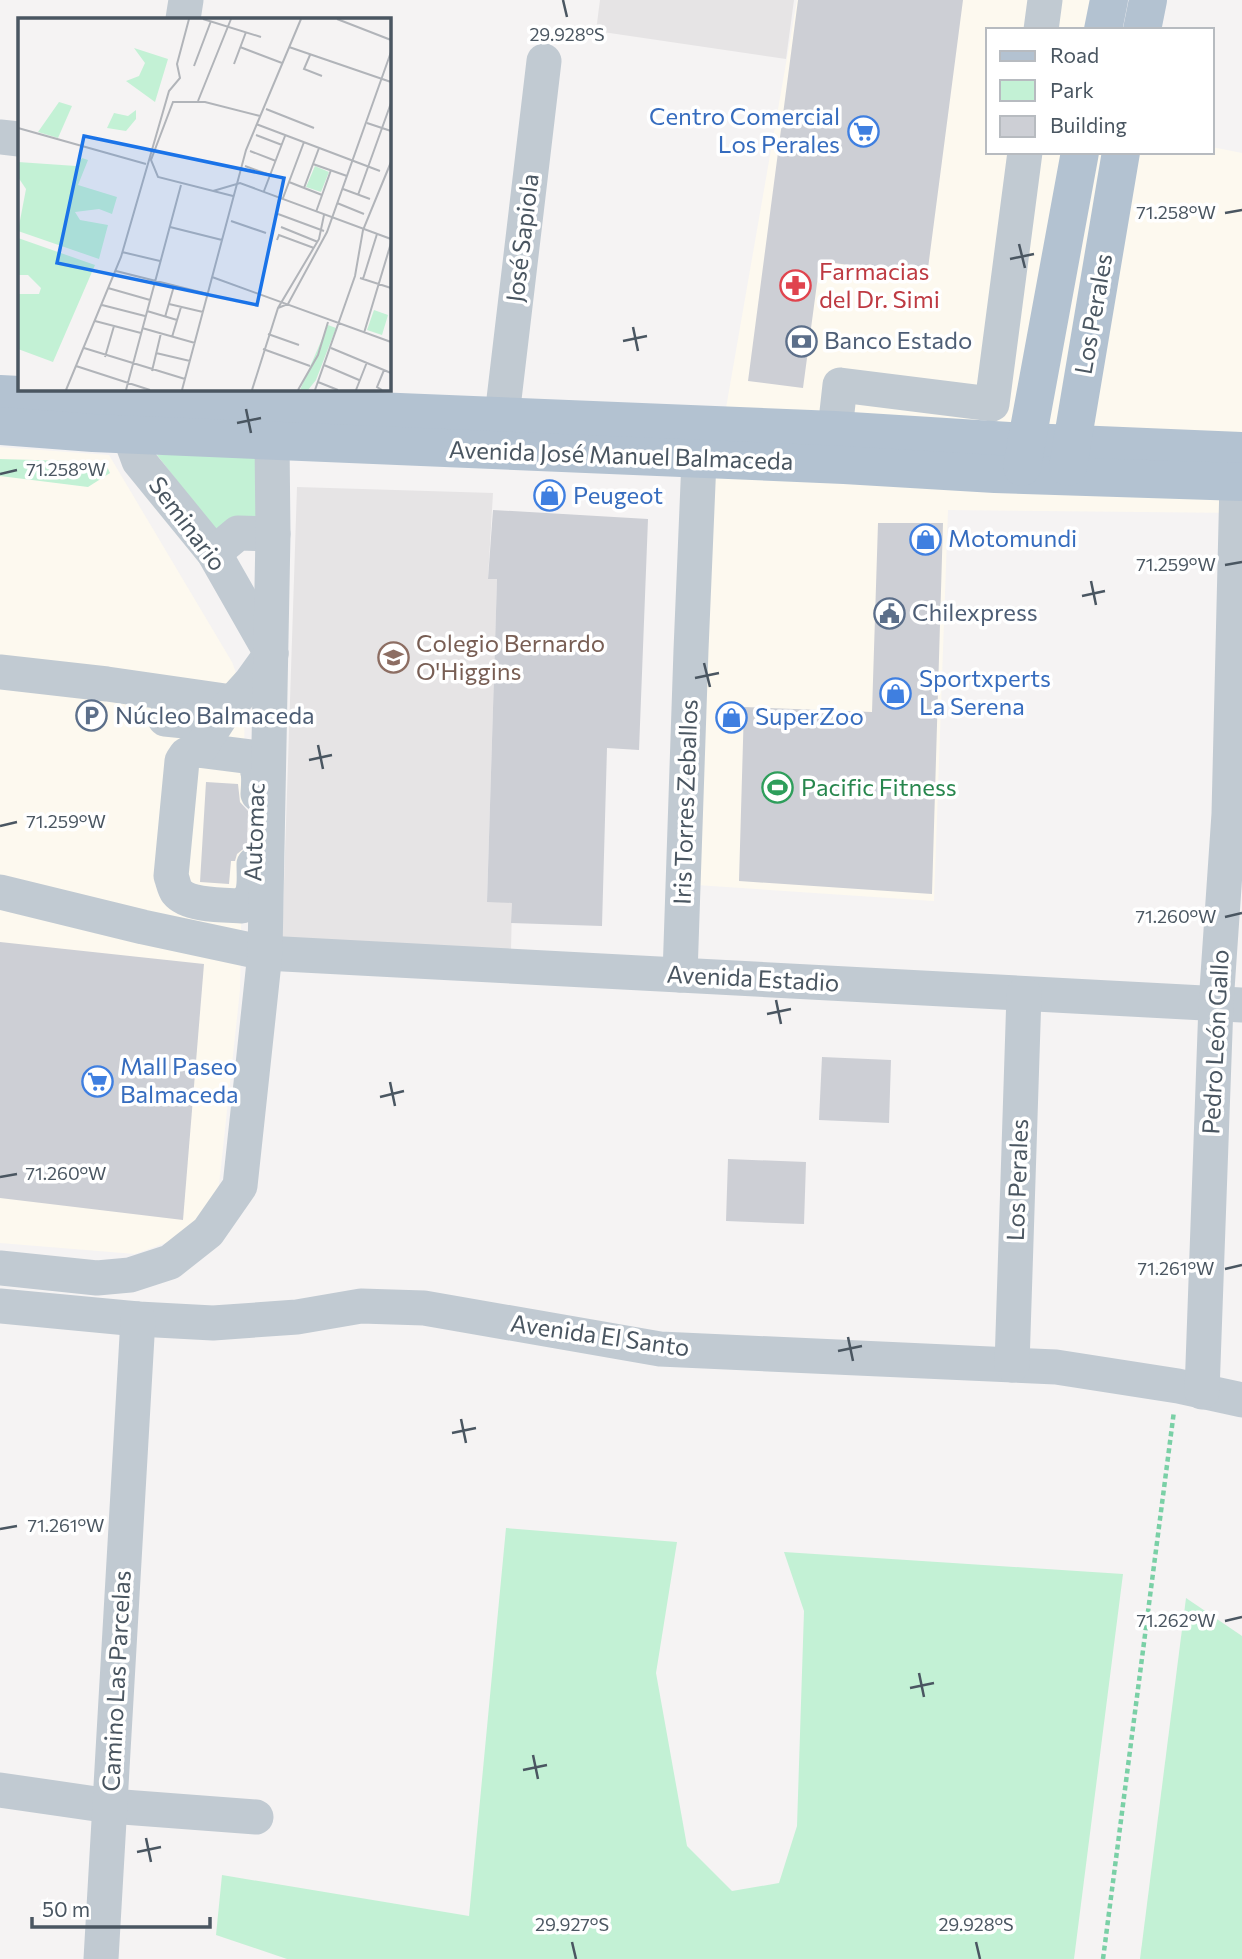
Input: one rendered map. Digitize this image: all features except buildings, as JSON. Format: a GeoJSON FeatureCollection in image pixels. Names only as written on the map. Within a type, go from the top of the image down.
{"type":"FeatureCollection","features":[{"type":"Feature","properties":{"kind":"main road"},"geometry":{"type":"LineString","coordinates":[[1103,28],[1109,0]]}},
{"type":"Feature","properties":{"kind":"main road"},"geometry":{"type":"LineString","coordinates":[[1142,28],[1148,0]]}},
{"type":"Feature","properties":{"kind":"main road","name":"Los Perales"},"geometry":{"type":"LineString","coordinates":[[1069,460],[1121,154]]}},
{"type":"Feature","properties":{"kind":"main road"},"geometry":{"type":"LineString","coordinates":[[1077,169],[1085,202],[1097,204],[1113,201]]}},
{"type":"Feature","properties":{"kind":"main road","name":"Los Perales"},"geometry":{"type":"LineString","coordinates":[[1024,458],[1077,169]]}},
{"type":"Feature","properties":{"kind":"main road","name":"Avenida José Manuel Balmaceda"},"geometry":{"type":"LineString","coordinates":[[0,394],[129,408],[502,416],[835,430],[1024,458]]}},
{"type":"Feature","properties":{"kind":"main road","name":"Avenida José Manuel Balmaceda"},"geometry":{"type":"LineString","coordinates":[[0,426],[93,433],[129,408],[272,440],[844,465],[1024,458],[1240,472]]}},
{"type":"Feature","properties":{"kind":"street"},"geometry":{"type":"LineString","coordinates":[[183,18],[186,0]]}},
{"type":"Feature","properties":{"kind":"street"},"geometry":{"type":"LineString","coordinates":[[1041,28],[1045,0]]}},
{"type":"Feature","properties":{"kind":"street","name":"José Sapiola"},"geometry":{"type":"LineString","coordinates":[[502,416],[544,61]]}},
{"type":"Feature","properties":{"kind":"street"},"geometry":{"type":"LineString","coordinates":[[0,137],[18,139]]}},
{"type":"Feature","properties":{"kind":"street"},"geometry":{"type":"LineString","coordinates":[[835,430],[840,385],[992,404],[1025,154]]}},
{"type":"Feature","properties":{"kind":"street","name":"Seminario"},"geometry":{"type":"LineString","coordinates":[[129,408],[139,461],[214,553],[271,654]]}},
{"type":"Feature","properties":{"kind":"street"},"geometry":{"type":"LineString","coordinates":[[0,1268],[97,1278],[130,1275],[170,1262],[208,1232],[240,1185],[265,953],[273,534],[272,440]]}},
{"type":"Feature","properties":{"kind":"street","name":"Iris Torres Zeballos"},"geometry":{"type":"LineString","coordinates":[[680,975],[699,460]]}},
{"type":"Feature","properties":{"kind":"street","name":"Pedro León Gallo"},"geometry":{"type":"LineString","coordinates":[[1190,1389],[1229,1005],[1236,815],[1240,472]]}},
{"type":"Feature","properties":{"kind":"street"},"geometry":{"type":"LineString","coordinates":[[214,553],[239,533],[273,534]]}},
{"type":"Feature","properties":{"kind":"street"},"geometry":{"type":"LineString","coordinates":[[0,672],[182,732],[232,702],[251,682],[271,654]]}},
{"type":"Feature","properties":{"kind":"street"},"geometry":{"type":"LineString","coordinates":[[182,732],[232,702]]}},
{"type":"Feature","properties":{"kind":"street"},"geometry":{"type":"LineString","coordinates":[[182,732],[186,755],[182,761],[171,876],[177,892],[196,902],[192,937]]}},
{"type":"Feature","properties":{"kind":"street","name":"Automac"},"geometry":{"type":"LineString","coordinates":[[182,732],[252,757],[259,775],[253,895],[249,902],[242,906],[196,902]]}},
{"type":"Feature","properties":{"kind":"street","name":"Avenida Estadio"},"geometry":{"type":"LineString","coordinates":[[0,892],[143,928],[265,953],[1229,1005]]}},
{"type":"Feature","properties":{"kind":"street","name":"Los Perales"},"geometry":{"type":"LineString","coordinates":[[1012,1365],[1024,994]]}},
{"type":"Feature","properties":{"kind":"street","name":"Avenida El Santo"},"geometry":{"type":"LineString","coordinates":[[0,1306],[213,1323],[296,1317],[361,1306],[424,1308],[660,1349],[1056,1367],[1242,1400]]}},
{"type":"Feature","properties":{"kind":"street","name":"Camino Las Parcelas"},"geometry":{"type":"LineString","coordinates":[[101,1959],[138,1319]]}},
{"type":"Feature","properties":{"kind":"street"},"geometry":{"type":"LineString","coordinates":[[0,1790],[110,1806],[256,1817]]}},
{"type":"Feature","properties":{"kind":"path"},"geometry":{"type":"LineString","coordinates":[[1103,1959],[1190,1389]]}},
{"type":"Feature","properties":{"kind":"shaded area"},"geometry":{"type":"Polygon","coordinates":[[[600,0],[794,0],[786,59],[596,31],[600,0]]]}},
{"type":"Feature","properties":{"kind":"shaded area"},"geometry":{"type":"Polygon","coordinates":[[[797,0],[1111,0],[1120,28],[986,28],[986,154],[1214,154],[1214,147],[1242,153],[1242,513],[948,510],[934,901],[696,885],[710,500],[797,0]]]}},
{"type":"Feature","properties":{"kind":"shaded area"},"geometry":{"type":"Polygon","coordinates":[[[0,447],[109,455],[232,662],[245,697],[240,990],[219,1185],[204,1218],[174,1240],[135,1254],[0,1243],[0,447]]]}},
{"type":"Feature","properties":{"kind":"shaded area","name":"Colegio Bernardo O'Higgins"},"geometry":{"type":"Polygon","coordinates":[[[297,487],[493,493],[488,578],[497,579],[487,901],[512,903],[511,951],[282,945],[297,487]]]}},
{"type":"Feature","properties":{"kind":"green space"},"geometry":{"type":"Polygon","coordinates":[[[263,454],[265,525],[221,538],[157,455],[263,454]]]}},
{"type":"Feature","properties":{"kind":"green space"},"geometry":{"type":"Polygon","coordinates":[[[0,459],[105,462],[110,473],[88,487],[0,476],[0,459]]]}},
{"type":"Feature","properties":{"kind":"green space"},"geometry":{"type":"Polygon","coordinates":[[[506,1528],[677,1542],[656,1673],[687,1846],[732,1891],[779,1883],[797,1826],[804,1611],[784,1552],[1123,1574],[1074,1959],[287,1959],[216,1935],[222,1875],[469,1916],[506,1528]]]}},
{"type":"Feature","properties":{"kind":"green space"},"geometry":{"type":"Polygon","coordinates":[[[1186,1598],[1242,1636],[1242,1959],[1140,1959],[1186,1598]]]}},
{"type":"Feature","properties":{"kind":"place","name":"Centro Comercial Los Perales"},"geometry":{"type":"Point","coordinates":[863,131]}},
{"type":"Feature","properties":{"kind":"place","name":"Farmacias del Dr. Simi"},"geometry":{"type":"Point","coordinates":[796,286]}},
{"type":"Feature","properties":{"kind":"place","name":"Banco Estado"},"geometry":{"type":"Point","coordinates":[801,341]}},
{"type":"Feature","properties":{"kind":"place","name":"Peugeot"},"geometry":{"type":"Point","coordinates":[550,496]}},
{"type":"Feature","properties":{"kind":"place","name":"Motomundi"},"geometry":{"type":"Point","coordinates":[925,539]}},
{"type":"Feature","properties":{"kind":"place","name":"Chilexpress"},"geometry":{"type":"Point","coordinates":[889,613]}},
{"type":"Feature","properties":{"kind":"place","name":"Colegio Bernardo O'Higgins"},"geometry":{"type":"Point","coordinates":[393,658]}},
{"type":"Feature","properties":{"kind":"place","name":"Sportxperts La Serena"},"geometry":{"type":"Point","coordinates":[896,693]}},
{"type":"Feature","properties":{"kind":"place","name":"Núcleo Balmaceda"},"geometry":{"type":"Point","coordinates":[92,716]}},
{"type":"Feature","properties":{"kind":"place","name":"SuperZoo"},"geometry":{"type":"Point","coordinates":[732,717]}},
{"type":"Feature","properties":{"kind":"place","name":"Pacific Fitness"},"geometry":{"type":"Point","coordinates":[778,788]}},
{"type":"Feature","properties":{"kind":"place","name":"Mall Paseo Balmaceda"},"geometry":{"type":"Point","coordinates":[97,1081]}}]}
